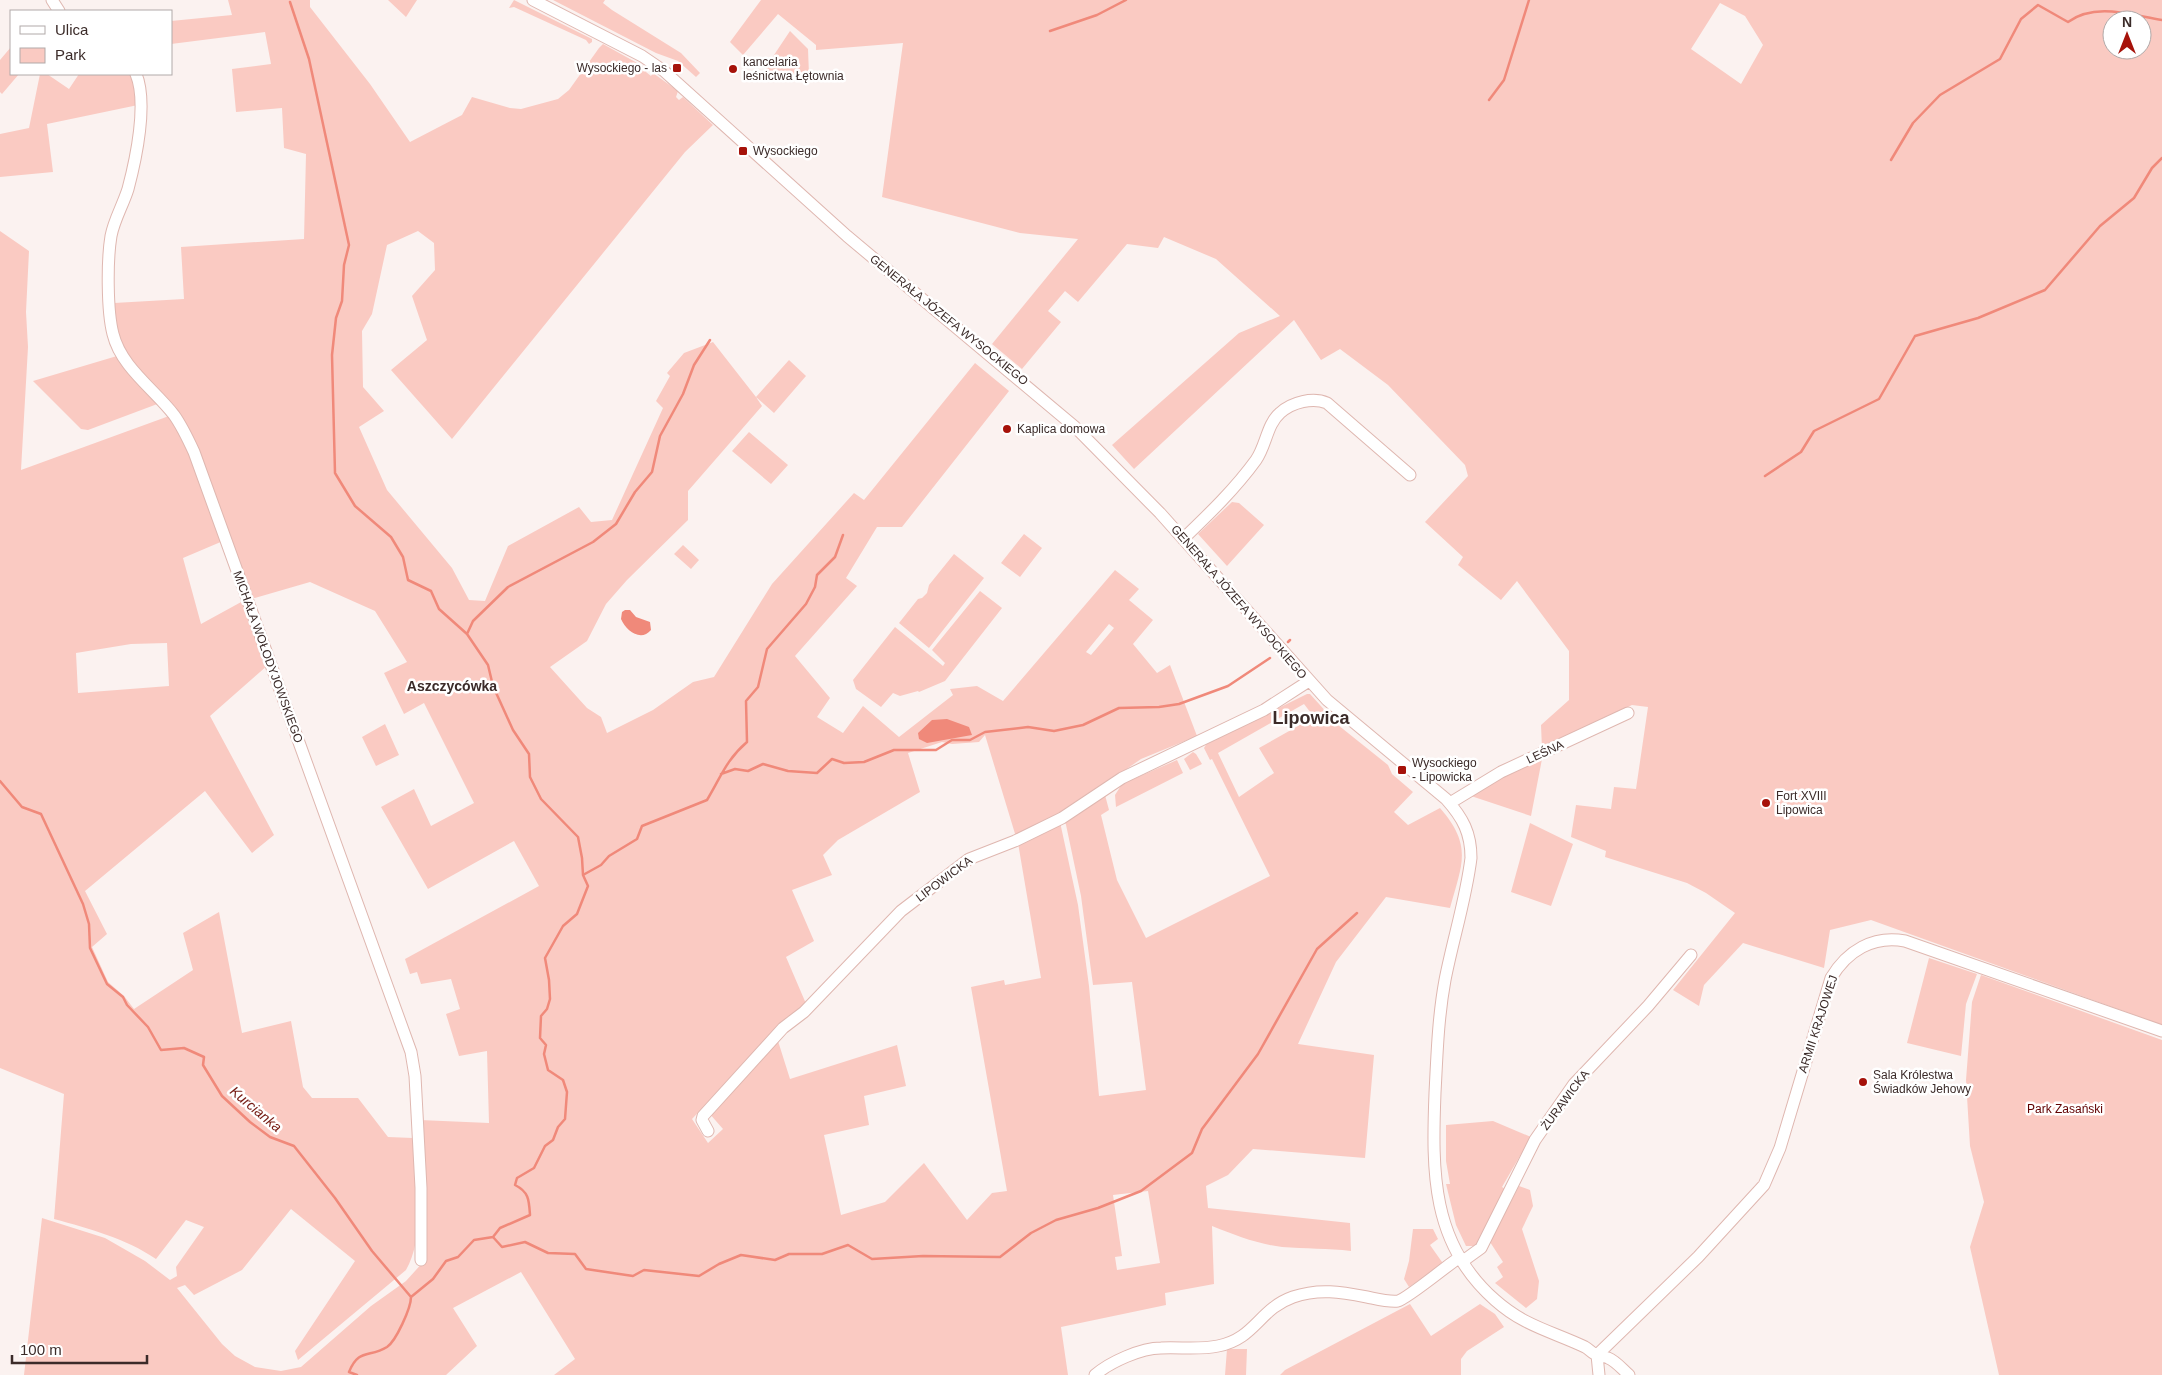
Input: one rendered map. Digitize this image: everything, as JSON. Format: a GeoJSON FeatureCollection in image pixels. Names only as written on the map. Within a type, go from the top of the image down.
{"type":"FeatureCollection","features":[{"type":"Feature","properties":{"kind":"street","name":"GENERAŁA JÓZEFA WYSOCKIEGO"},"geometry":{"type":"LineString","coordinates":[[533,0],[642,56],[686,89],[847,236],[1075,427],[1112,462],[1184,539],[1309,681],[1348,719],[1450,803],[1467,826],[1471,841],[1472,858],[1440,1014],[1433,1154],[1436,1192],[1440,1212],[1461,1259],[1486,1292],[1505,1308],[1540,1330],[1608,1358],[1628,1375]]}},
{"type":"Feature","properties":{"kind":"street","name":"MICHAŁA WOŁODYJOWSKIEGO"},"geometry":{"type":"LineString","coordinates":[[136,75],[142,88],[143,105],[128,189],[111,237],[112,333],[124,360],[175,416],[194,452],[411,1052],[415,1076],[421,1188],[421,1260]]}},
{"type":"Feature","properties":{"kind":"street"},"geometry":{"type":"LineString","coordinates":[[1184,539],[1234,488],[1257,459],[1278,414],[1302,402],[1320,400],[1327,404],[1410,474]]}},
{"type":"Feature","properties":{"kind":"street","name":"LIPOWICKA"},"geometry":{"type":"LineString","coordinates":[[708,1131],[702,1116],[746,1066],[783,1028],[804,1012],[845,971],[901,911],[969,859],[1015,841],[1062,818],[1122,778],[1264,710],[1309,681]]}},
{"type":"Feature","properties":{"kind":"street","name":"LEŚNA"},"geometry":{"type":"LineString","coordinates":[[1450,803],[1501,772],[1628,713]]}},
{"type":"Feature","properties":{"kind":"street","name":"ARMII KRAJOWEJ"},"geometry":{"type":"LineString","coordinates":[[1597,1355],[1698,1258],[1764,1185],[1780,1148],[1831,978],[1838,965],[1855,950],[1882,940],[1905,941],[2162,1031]]}},
{"type":"Feature","properties":{"kind":"street","name":"ŻURAWICKA"},"geometry":{"type":"LineString","coordinates":[[1095,1375],[1104,1368],[1151,1349],[1200,1349],[1224,1345],[1237,1340],[1247,1335],[1270,1309],[1280,1302],[1302,1294],[1334,1290],[1399,1301],[1461,1259],[1481,1248],[1535,1140],[1574,1084],[1648,1006],[1691,955]]}},
{"type":"Feature","properties":{"kind":"street"},"geometry":{"type":"LineString","coordinates":[[1597,1355],[1599,1375]]}},
{"type":"Feature","properties":{"kind":"green space"},"geometry":{"type":"Polygon","coordinates":[[[228,0],[310,0],[310,7],[370,84],[410,142],[462,115],[472,97],[510,108],[521,109],[558,99],[569,90],[603,44],[648,69],[646,72],[651,76],[653,73],[678,91],[676,97],[679,100],[683,97],[713,125],[685,152],[452,439],[391,370],[427,340],[412,296],[435,270],[434,243],[418,231],[387,245],[372,314],[362,331],[363,387],[384,411],[359,427],[387,490],[452,568],[469,600],[485,601],[508,546],[579,507],[591,522],[612,520],[663,408],[656,401],[670,376],[667,373],[684,353],[713,342],[762,406],[688,491],[688,520],[627,580],[606,604],[587,641],[550,667],[587,708],[601,717],[607,733],[653,710],[693,682],[714,677],[772,584],[854,493],[864,500],[975,363],[1009,391],[902,527],[877,527],[846,578],[857,586],[795,656],[830,698],[817,717],[843,733],[863,706],[899,737],[953,695],[950,689],[977,686],[1003,701],[1115,570],[1139,589],[1129,600],[1153,620],[1133,644],[1157,673],[1170,665],[1197,736],[1141,759],[1060,815],[1016,837],[985,735],[979,742],[952,744],[942,742],[908,753],[920,792],[838,840],[823,855],[832,875],[792,890],[814,941],[786,957],[807,1006],[738,1070],[692,1119],[708,1143],[723,1129],[709,1113],[778,1041],[790,1079],[897,1045],[906,1086],[864,1096],[869,1125],[824,1135],[841,1215],[885,1202],[924,1163],[967,1220],[992,1193],[1007,1191],[971,987],[1004,980],[1005,985],[1041,978],[1018,843],[1060,822],[1078,905],[1089,986],[1099,1096],[1146,1090],[1132,982],[1093,985],[1081,896],[1065,820],[1105,795],[1109,810],[1101,815],[1117,880],[1146,938],[1270,876],[1212,759],[1210,760],[1204,748],[1207,743],[1310,694],[1338,725],[1388,765],[1392,774],[1413,792],[1394,812],[1408,825],[1440,808],[1457,833],[1461,845],[1461,867],[1450,908],[1386,897],[1336,962],[1298,1044],[1374,1055],[1365,1158],[1253,1149],[1228,1175],[1206,1186],[1208,1208],[1350,1223],[1351,1251],[1273,1246],[1246,1239],[1212,1226],[1214,1284],[1165,1293],[1166,1305],[1061,1327],[1068,1375],[554,1375],[575,1359],[521,1272],[453,1308],[477,1346],[446,1375],[24,1375],[42,1218],[105,1238],[145,1261],[170,1280],[177,1276],[176,1267],[204,1227],[186,1220],[156,1259],[120,1240],[54,1219],[64,1094],[0,1068],[0,231],[29,251],[26,312],[28,347],[21,470],[169,416],[190,453],[223,541],[183,558],[201,624],[243,601],[268,665],[210,716],[274,835],[252,853],[205,791],[85,891],[107,934],[92,947],[108,982],[124,996],[134,1009],[193,970],[183,933],[219,912],[242,1033],[291,1021],[303,1087],[312,1098],[358,1098],[388,1137],[413,1138],[418,1224],[416,1241],[406,1270],[298,1360],[295,1351],[355,1261],[291,1209],[242,1270],[194,1295],[185,1285],[177,1288],[222,1344],[235,1356],[255,1367],[281,1371],[301,1367],[371,1306],[406,1281],[425,1260],[420,1120],[489,1123],[487,1051],[459,1056],[446,1014],[460,1009],[451,979],[421,984],[417,972],[410,974],[405,959],[539,886],[514,841],[428,889],[381,807],[414,789],[431,826],[474,803],[424,703],[404,714],[384,673],[407,662],[375,611],[310,582],[251,599],[199,455],[132,364],[118,337],[114,303],[184,299],[181,247],[304,239],[306,154],[284,148],[282,108],[236,112],[232,69],[271,64],[265,32],[172,44],[172,21],[232,15],[228,0]],[[1109,624],[1086,652],[1091,655],[1114,628],[1109,624]],[[167,643],[131,644],[76,653],[78,693],[169,686],[167,643]],[[1304,704],[1218,753],[1239,797],[1274,773],[1259,748],[1314,717],[1304,704]],[[1148,1191],[1113,1195],[1122,1256],[1115,1257],[1117,1270],[1160,1263],[1148,1191]]]}},
{"type":"Feature","properties":{"kind":"green space"},"geometry":{"type":"Polygon","coordinates":[[[388,0],[417,0],[406,17],[388,0]]]}},
{"type":"Feature","properties":{"kind":"green space"},"geometry":{"type":"Polygon","coordinates":[[[514,0],[592,39],[592,42],[589,44],[586,40],[514,7],[509,8],[514,0]]]}},
{"type":"Feature","properties":{"kind":"green space"},"geometry":{"type":"Polygon","coordinates":[[[553,0],[605,0],[603,3],[612,10],[681,53],[700,73],[696,77],[678,61],[656,53],[553,0]]]}},
{"type":"Feature","properties":{"kind":"green space"},"geometry":{"type":"Polygon","coordinates":[[[761,0],[2162,0],[2162,1025],[1871,920],[1830,930],[1824,968],[1743,943],[1704,985],[1699,1006],[1673,990],[1735,913],[1706,893],[1687,883],[1605,857],[1606,851],[1571,837],[1576,805],[1611,809],[1614,787],[1636,789],[1648,707],[1632,705],[1542,749],[1541,725],[1569,700],[1569,651],[1517,581],[1501,600],[1458,565],[1463,557],[1425,522],[1468,476],[1465,465],[1388,385],[1340,349],[1321,360],[1294,320],[1134,469],[1112,445],[1239,333],[1280,316],[1216,259],[1164,237],[1158,248],[1127,244],[1078,302],[1065,291],[1048,311],[1061,322],[1022,369],[992,344],[1078,239],[1020,233],[882,197],[903,43],[816,50],[816,45],[778,14],[743,55],[730,42],[761,0]],[[1720,3],[1691,49],[1741,84],[1763,45],[1745,16],[1720,3]]]}},
{"type":"Feature","properties":{"kind":"green space"},"geometry":{"type":"Polygon","coordinates":[[[790,31],[808,49],[809,75],[767,75],[766,67],[790,31]]]}},
{"type":"Feature","properties":{"kind":"green space"},"geometry":{"type":"Polygon","coordinates":[[[10,48],[10,75],[18,75],[2,94],[0,92],[0,60],[10,48]]]}},
{"type":"Feature","properties":{"kind":"green space"},"geometry":{"type":"Polygon","coordinates":[[[40,75],[48,75],[69,89],[78,75],[133,75],[138,105],[47,124],[53,172],[0,177],[0,134],[29,128],[40,75]]]}},
{"type":"Feature","properties":{"kind":"green space"},"geometry":{"type":"Polygon","coordinates":[[[117,356],[160,403],[88,430],[81,429],[33,381],[117,356]]]}},
{"type":"Feature","properties":{"kind":"green space"},"geometry":{"type":"Polygon","coordinates":[[[789,360],[806,376],[774,413],[756,397],[789,360]]]}},
{"type":"Feature","properties":{"kind":"green space"},"geometry":{"type":"Polygon","coordinates":[[[749,432],[788,465],[771,484],[732,451],[749,432]]]}},
{"type":"Feature","properties":{"kind":"green space"},"geometry":{"type":"Polygon","coordinates":[[[1232,502],[1239,503],[1264,525],[1227,566],[1198,534],[1232,502]]]}},
{"type":"Feature","properties":{"kind":"green space"},"geometry":{"type":"Polygon","coordinates":[[[1024,534],[1042,548],[1020,577],[1001,563],[1024,534]]]}},
{"type":"Feature","properties":{"kind":"green space"},"geometry":{"type":"Polygon","coordinates":[[[683,545],[699,560],[691,569],[674,554],[683,545]]]}},
{"type":"Feature","properties":{"kind":"green space"},"geometry":{"type":"Polygon","coordinates":[[[954,554],[984,578],[929,648],[899,623],[918,599],[927,593],[929,585],[954,554]]]}},
{"type":"Feature","properties":{"kind":"green space"},"geometry":{"type":"Polygon","coordinates":[[[980,591],[1002,608],[945,681],[919,692],[900,696],[893,693],[881,707],[856,689],[853,680],[895,627],[943,666],[945,663],[932,650],[980,591]]]}},
{"type":"Feature","properties":{"kind":"green space"},"geometry":{"type":"Polygon","coordinates":[[[385,724],[399,755],[376,766],[362,737],[385,724]]]}},
{"type":"Feature","properties":{"kind":"green space"},"geometry":{"type":"Polygon","coordinates":[[[1193,752],[1202,764],[1190,770],[1184,759],[1193,752]]]}},
{"type":"Feature","properties":{"kind":"green space"},"geometry":{"type":"Polygon","coordinates":[[[1542,759],[1531,816],[1471,796],[1478,789],[1542,759]]]}},
{"type":"Feature","properties":{"kind":"green space"},"geometry":{"type":"Polygon","coordinates":[[[1177,760],[1183,773],[1116,807],[1115,795],[1122,784],[1177,760]]]}},
{"type":"Feature","properties":{"kind":"green space"},"geometry":{"type":"Polygon","coordinates":[[[1530,823],[1573,844],[1551,906],[1511,892],[1530,823]]]}},
{"type":"Feature","properties":{"kind":"green space"},"geometry":{"type":"Polygon","coordinates":[[[1929,958],[1977,974],[1966,1004],[1961,1056],[1907,1043],[1929,958]]]}},
{"type":"Feature","properties":{"kind":"green space","name":"Park Zasański"},"geometry":{"type":"Polygon","coordinates":[[[1981,975],[2162,1040],[2162,1375],[1999,1375],[1970,1247],[1984,1202],[1970,1146],[1966,1080],[1972,1002],[1981,975]]]}},
{"type":"Feature","properties":{"kind":"green space"},"geometry":{"type":"Polygon","coordinates":[[[1493,1121],[1531,1137],[1502,1187],[1505,1189],[1477,1246],[1466,1246],[1456,1225],[1446,1184],[1450,1184],[1446,1161],[1446,1125],[1493,1121]]]}},
{"type":"Feature","properties":{"kind":"green space"},"geometry":{"type":"Polygon","coordinates":[[[1519,1186],[1530,1190],[1533,1206],[1522,1229],[1539,1281],[1537,1299],[1526,1308],[1495,1283],[1503,1277],[1497,1267],[1503,1262],[1490,1242],[1519,1186]]]}},
{"type":"Feature","properties":{"kind":"green space"},"geometry":{"type":"Polygon","coordinates":[[[1413,1229],[1433,1229],[1438,1239],[1430,1245],[1442,1264],[1409,1287],[1404,1279],[1409,1261],[1413,1229]]]}},
{"type":"Feature","properties":{"kind":"green space"},"geometry":{"type":"Polygon","coordinates":[[[1410,1304],[1431,1336],[1480,1304],[1495,1314],[1504,1327],[1467,1351],[1461,1359],[1461,1375],[1280,1375],[1285,1370],[1410,1304]]]}},
{"type":"Feature","properties":{"kind":"green space"},"geometry":{"type":"Polygon","coordinates":[[[1227,1349],[1247,1349],[1246,1375],[1225,1375],[1227,1349]]]}},
{"type":"Feature","properties":{"kind":"shaded area"},"geometry":{"type":"Polygon","coordinates":[[[630,610],[636,617],[650,622],[651,630],[643,635],[634,634],[630,631],[621,619],[622,612],[630,610]]]}},
{"type":"Feature","properties":{"kind":"shaded area"},"geometry":{"type":"Polygon","coordinates":[[[947,719],[969,727],[972,735],[927,743],[919,739],[918,733],[932,720],[947,719]]]}},
{"type":"Feature","properties":{"kind":"waterway"},"geometry":{"type":"LineString","coordinates":[[1050,31],[1097,15],[1126,0]]}},
{"type":"Feature","properties":{"kind":"waterway"},"geometry":{"type":"LineString","coordinates":[[1489,100],[1504,80],[1529,0]]}},
{"type":"Feature","properties":{"kind":"waterway"},"geometry":{"type":"LineString","coordinates":[[290,2],[309,59],[349,245],[344,265],[342,301],[336,318],[332,355],[335,473],[355,506],[391,537],[403,557],[408,580],[431,591],[439,609],[467,634],[488,665],[493,686],[513,730],[529,754],[530,777],[541,799],[578,837],[583,875],[588,886],[577,914],[563,926],[545,958],[550,999],[547,1009],[541,1016],[540,1038],[546,1045],[544,1054],[548,1070],[563,1080],[567,1092],[565,1119],[558,1127],[553,1140],[545,1146],[534,1168],[517,1178],[515,1185],[526,1194],[530,1215],[500,1228],[493,1237],[474,1240],[458,1257],[446,1261],[433,1279],[411,1297]]}},
{"type":"Feature","properties":{"kind":"waterway"},"geometry":{"type":"LineString","coordinates":[[1891,160],[1913,123],[1940,95],[2000,59],[2021,19],[2038,5],[2068,22],[2079,16],[2101,11],[2126,13],[2162,20]]}},
{"type":"Feature","properties":{"kind":"waterway"},"geometry":{"type":"LineString","coordinates":[[1765,476],[1801,452],[1814,431],[1879,399],[1915,336],[1978,318],[2045,290],[2100,226],[2134,198],[2152,168],[2162,158]]}},
{"type":"Feature","properties":{"kind":"waterway"},"geometry":{"type":"LineString","coordinates":[[467,634],[473,621],[508,587],[593,542],[616,524],[635,492],[652,472],[660,436],[683,394],[694,365],[710,340]]}},
{"type":"Feature","properties":{"kind":"waterway"},"geometry":{"type":"LineString","coordinates":[[583,875],[601,865],[609,856],[637,839],[642,826],[707,800],[724,769],[747,742],[746,701],[758,687],[767,649],[806,604],[815,587],[817,575],[835,557],[843,535]]}},
{"type":"Feature","properties":{"kind":"waterway"},"geometry":{"type":"LineString","coordinates":[[721,774],[735,769],[748,771],[763,764],[788,771],[817,773],[832,759],[844,763],[864,762],[894,750],[936,750],[952,740],[970,740],[985,732],[1028,727],[1054,731],[1083,725],[1119,708],[1159,707],[1179,704],[1228,686],[1270,658]]}},
{"type":"Feature","properties":{"kind":"waterway","name":"Kurcianka"},"geometry":{"type":"LineString","coordinates":[[0,781],[22,807],[41,814],[83,904],[89,924],[90,948],[107,984],[123,997],[127,1005],[148,1027],[161,1050],[184,1048],[204,1057],[203,1065],[222,1096],[250,1122],[270,1137],[294,1146],[335,1198],[372,1251],[411,1297],[406,1316],[391,1344],[381,1350],[361,1356],[353,1364],[349,1372],[357,1375]]}},
{"type":"Feature","properties":{"kind":"waterway"},"geometry":{"type":"LineString","coordinates":[[493,1237],[502,1247],[525,1242],[548,1253],[575,1254],[586,1269],[633,1276],[644,1270],[699,1276],[719,1264],[741,1255],[775,1260],[789,1254],[822,1254],[848,1245],[872,1259],[923,1256],[1000,1257],[1031,1233],[1056,1220],[1098,1208],[1141,1191],[1192,1153],[1202,1129],[1258,1054],[1317,949],[1357,913]]}},
{"type":"Feature","properties":{"kind":"place","name":"Wysockiego - las"},"geometry":{"type":"Point","coordinates":[677,68]}},
{"type":"Feature","properties":{"kind":"place","name":"kancelaria leśnictwa Łętownia"},"geometry":{"type":"Point","coordinates":[733,69]}},
{"type":"Feature","properties":{"kind":"place","name":"Wysockiego"},"geometry":{"type":"Point","coordinates":[743,151]}},
{"type":"Feature","properties":{"kind":"place","name":"Kaplica domowa"},"geometry":{"type":"Point","coordinates":[1007,429]}},
{"type":"Feature","properties":{"kind":"place","name":"Wysockiego - Lipowicka"},"geometry":{"type":"Point","coordinates":[1402,770]}},
{"type":"Feature","properties":{"kind":"place","name":"Fort XVIII Lipowica"},"geometry":{"type":"Point","coordinates":[1766,803]}},
{"type":"Feature","properties":{"kind":"place","name":"Sala Królestwa Świadków Jehowy"},"geometry":{"type":"Point","coordinates":[1863,1082]}},
{"type":"Feature","properties":{"kind":"district","name":"Aszczycówka"},"geometry":{"type":"Point","coordinates":[452,686]}},
{"type":"Feature","properties":{"kind":"district","name":"Lipowica"},"geometry":{"type":"Point","coordinates":[1311,718]}}]}
